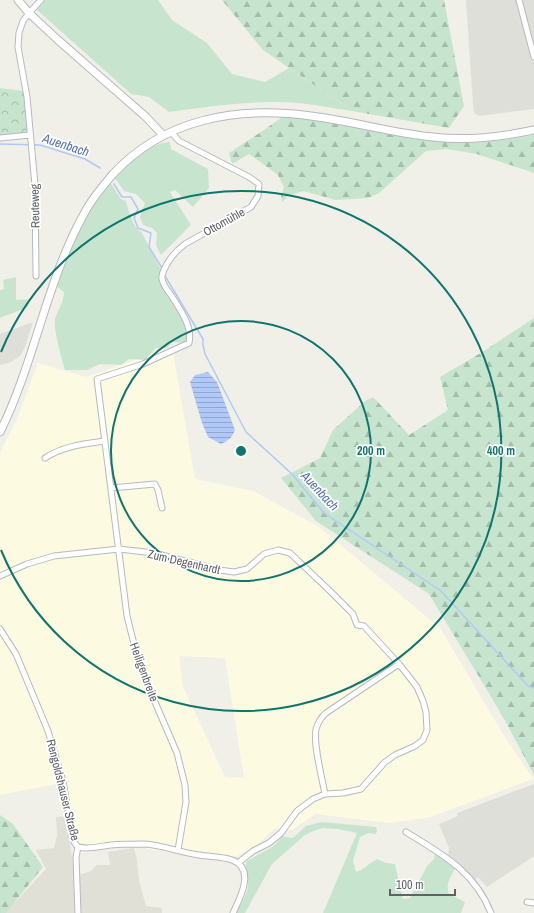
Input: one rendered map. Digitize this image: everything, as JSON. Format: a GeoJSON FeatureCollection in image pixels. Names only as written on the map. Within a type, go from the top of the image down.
{"type":"FeatureCollection","features":[{"type":"Feature","properties":{"kind":"main road"},"geometry":{"type":"LineString","coordinates":[[18,0],[28,13],[140,112],[163,135]]}},
{"type":"Feature","properties":{"kind":"main road"},"geometry":{"type":"LineString","coordinates":[[0,432],[20,386],[64,258],[85,211],[95,195],[122,165],[163,135],[194,123],[223,116],[269,112],[312,116],[404,133],[448,138],[490,136],[534,130]]}},
{"type":"Feature","properties":{"kind":"street"},"geometry":{"type":"LineString","coordinates":[[28,13],[41,0]]}},
{"type":"Feature","properties":{"kind":"street"},"geometry":{"type":"LineString","coordinates":[[519,0],[534,57]]}},
{"type":"Feature","properties":{"kind":"street","name":"Reuteweg"},"geometry":{"type":"LineString","coordinates":[[28,13],[23,21],[19,33],[18,47],[28,97],[30,138],[35,185],[36,276]]}},
{"type":"Feature","properties":{"kind":"street","name":"Ottomühle"},"geometry":{"type":"LineString","coordinates":[[143,364],[189,343],[190,334],[187,325],[177,305],[164,286],[162,279],[162,274],[176,251],[185,244],[250,207],[258,196],[259,184],[249,177],[179,142],[171,132]]}},
{"type":"Feature","properties":{"kind":"street"},"geometry":{"type":"LineString","coordinates":[[0,138],[30,138]]}},
{"type":"Feature","properties":{"kind":"street","name":"Heiligenbreite"},"geometry":{"type":"LineString","coordinates":[[143,364],[98,380],[127,616],[144,679],[177,753],[182,770],[186,802],[178,850]]}},
{"type":"Feature","properties":{"kind":"street"},"geometry":{"type":"LineString","coordinates":[[45,458],[52,453],[77,445],[105,441]]}},
{"type":"Feature","properties":{"kind":"street"},"geometry":{"type":"LineString","coordinates":[[111,488],[155,484],[162,508]]}},
{"type":"Feature","properties":{"kind":"street","name":"Zum Degenhardt"},"geometry":{"type":"LineString","coordinates":[[0,576],[27,564],[54,556],[119,550],[154,553],[219,570],[234,572],[247,569],[264,554],[278,550],[290,553],[320,581],[353,614],[357,626],[364,626],[399,664]]}},
{"type":"Feature","properties":{"kind":"street","name":"Rengoldshauser Straße"},"geometry":{"type":"LineString","coordinates":[[0,629],[16,654],[48,731],[63,781],[72,834],[74,842],[78,847],[76,857],[78,913]]}},
{"type":"Feature","properties":{"kind":"street"},"geometry":{"type":"LineString","coordinates":[[238,863],[269,843],[281,833],[296,811],[307,803],[325,794],[343,793],[361,789],[386,762],[395,755],[416,746],[423,740],[427,730],[426,712],[423,701],[417,687],[399,664],[330,710],[320,720],[316,728],[316,737],[325,794]]}},
{"type":"Feature","properties":{"kind":"street"},"geometry":{"type":"LineString","coordinates":[[406,832],[454,863],[474,882],[491,913]]}},
{"type":"Feature","properties":{"kind":"street"},"geometry":{"type":"LineString","coordinates":[[78,847],[84,848],[147,844],[196,855],[220,857],[232,860],[238,863],[243,871],[245,880],[244,888],[233,913]]}},
{"type":"Feature","properties":{"kind":"street"},"geometry":{"type":"LineString","coordinates":[[527,902],[534,903]]}},
{"type":"Feature","properties":{"kind":"shaded area"},"geometry":{"type":"Polygon","coordinates":[[[466,0],[534,0],[534,109],[479,116],[475,114],[473,105],[466,0]]]}},
{"type":"Feature","properties":{"kind":"shaded area"},"geometry":{"type":"Polygon","coordinates":[[[33,322],[25,347],[20,356],[11,362],[0,365],[0,334],[33,322]]]}},
{"type":"Feature","properties":{"kind":"shaded area"},"geometry":{"type":"Polygon","coordinates":[[[172,347],[195,479],[253,491],[319,527],[440,628],[503,734],[533,779],[430,817],[390,823],[315,814],[292,830],[275,828],[255,847],[236,856],[173,853],[132,846],[80,853],[66,782],[0,795],[0,453],[17,419],[38,363],[86,377],[172,347]],[[179,656],[183,687],[225,777],[244,778],[225,658],[179,656]]]}},
{"type":"Feature","properties":{"kind":"shaded area"},"geometry":{"type":"Polygon","coordinates":[[[534,784],[534,856],[487,887],[478,877],[475,880],[448,856],[449,848],[439,824],[458,816],[457,813],[534,784]]]}},
{"type":"Feature","properties":{"kind":"shaded area"},"geometry":{"type":"Polygon","coordinates":[[[66,816],[76,886],[77,913],[5,913],[46,869],[36,850],[54,848],[57,836],[56,817],[66,816]]]}},
{"type":"Feature","properties":{"kind":"shaded area"},"geometry":{"type":"Polygon","coordinates":[[[134,848],[139,881],[146,906],[162,908],[162,913],[78,913],[79,875],[91,871],[97,865],[110,865],[108,852],[134,848]]]}},
{"type":"Feature","properties":{"kind":"green space"},"geometry":{"type":"Polygon","coordinates":[[[46,0],[158,0],[172,20],[207,43],[232,74],[265,82],[289,68],[352,111],[285,102],[263,102],[169,112],[149,97],[131,94],[36,9],[46,0]]]}},
{"type":"Feature","properties":{"kind":"green space"},"geometry":{"type":"Polygon","coordinates":[[[222,0],[444,0],[464,106],[449,128],[352,111],[263,50],[222,0]]]}},
{"type":"Feature","properties":{"kind":"green space"},"geometry":{"type":"Polygon","coordinates":[[[0,88],[24,91],[28,126],[27,132],[0,137],[0,88]]]}},
{"type":"Feature","properties":{"kind":"green space"},"geometry":{"type":"Polygon","coordinates":[[[285,115],[328,121],[420,139],[449,142],[492,141],[534,135],[534,173],[477,154],[447,149],[426,151],[379,193],[368,198],[336,200],[303,191],[288,196],[282,202],[281,196],[284,187],[278,175],[249,154],[232,164],[229,153],[285,115]]]}},
{"type":"Feature","properties":{"kind":"green space"},"geometry":{"type":"Polygon","coordinates":[[[170,142],[171,149],[208,169],[209,188],[193,207],[175,190],[170,192],[191,225],[161,255],[156,245],[157,233],[152,228],[143,225],[140,217],[145,203],[136,194],[124,191],[115,178],[133,160],[147,150],[162,143],[170,142]]]}},
{"type":"Feature","properties":{"kind":"green space"},"geometry":{"type":"Polygon","coordinates":[[[110,182],[121,199],[126,201],[133,223],[142,233],[161,270],[160,280],[176,305],[186,325],[188,333],[187,341],[183,343],[173,342],[166,348],[156,348],[145,360],[129,359],[121,365],[100,364],[87,370],[65,370],[55,330],[55,319],[62,304],[64,292],[57,287],[67,259],[85,219],[110,182]]]}},
{"type":"Feature","properties":{"kind":"green space"},"geometry":{"type":"Polygon","coordinates":[[[16,277],[16,300],[30,299],[28,307],[0,318],[0,290],[4,289],[3,280],[16,277]]]}},
{"type":"Feature","properties":{"kind":"green space"},"geometry":{"type":"Polygon","coordinates":[[[534,318],[534,775],[502,715],[429,594],[316,521],[281,478],[320,458],[333,430],[365,401],[373,397],[409,435],[448,410],[440,377],[484,351],[534,318]]]}},
{"type":"Feature","properties":{"kind":"green space"},"geometry":{"type":"Polygon","coordinates":[[[0,815],[13,824],[43,867],[6,913],[0,913],[0,815]]]}},
{"type":"Feature","properties":{"kind":"green space"},"geometry":{"type":"Polygon","coordinates":[[[322,822],[376,827],[376,834],[368,833],[360,837],[353,861],[356,872],[362,870],[377,859],[386,863],[395,864],[403,899],[410,898],[427,866],[434,859],[435,854],[447,860],[456,867],[449,880],[448,890],[449,894],[465,902],[461,913],[323,913],[357,833],[323,828],[305,835],[272,864],[245,913],[236,913],[247,889],[247,861],[274,846],[282,836],[291,838],[294,837],[306,826],[322,822]]]}},
{"type":"Feature","properties":{"kind":"water"},"geometry":{"type":"Polygon","coordinates":[[[208,372],[217,382],[235,430],[230,439],[221,444],[208,437],[202,423],[190,382],[195,375],[208,372]]]}},
{"type":"Feature","properties":{"kind":"waterway","name":"Auenbach"},"geometry":{"type":"LineString","coordinates":[[0,144],[40,145],[85,159],[100,168]]}},
{"type":"Feature","properties":{"kind":"waterway","name":"Auenbach"},"geometry":{"type":"LineString","coordinates":[[114,184],[122,197],[131,197],[138,209],[134,218],[138,228],[151,233],[149,247],[162,268]]}},
{"type":"Feature","properties":{"kind":"waterway","name":"Auenbach"},"geometry":{"type":"LineString","coordinates":[[165,276],[203,339],[205,354],[246,432],[293,475],[324,513],[441,591],[528,686],[534,688]]}}]}
